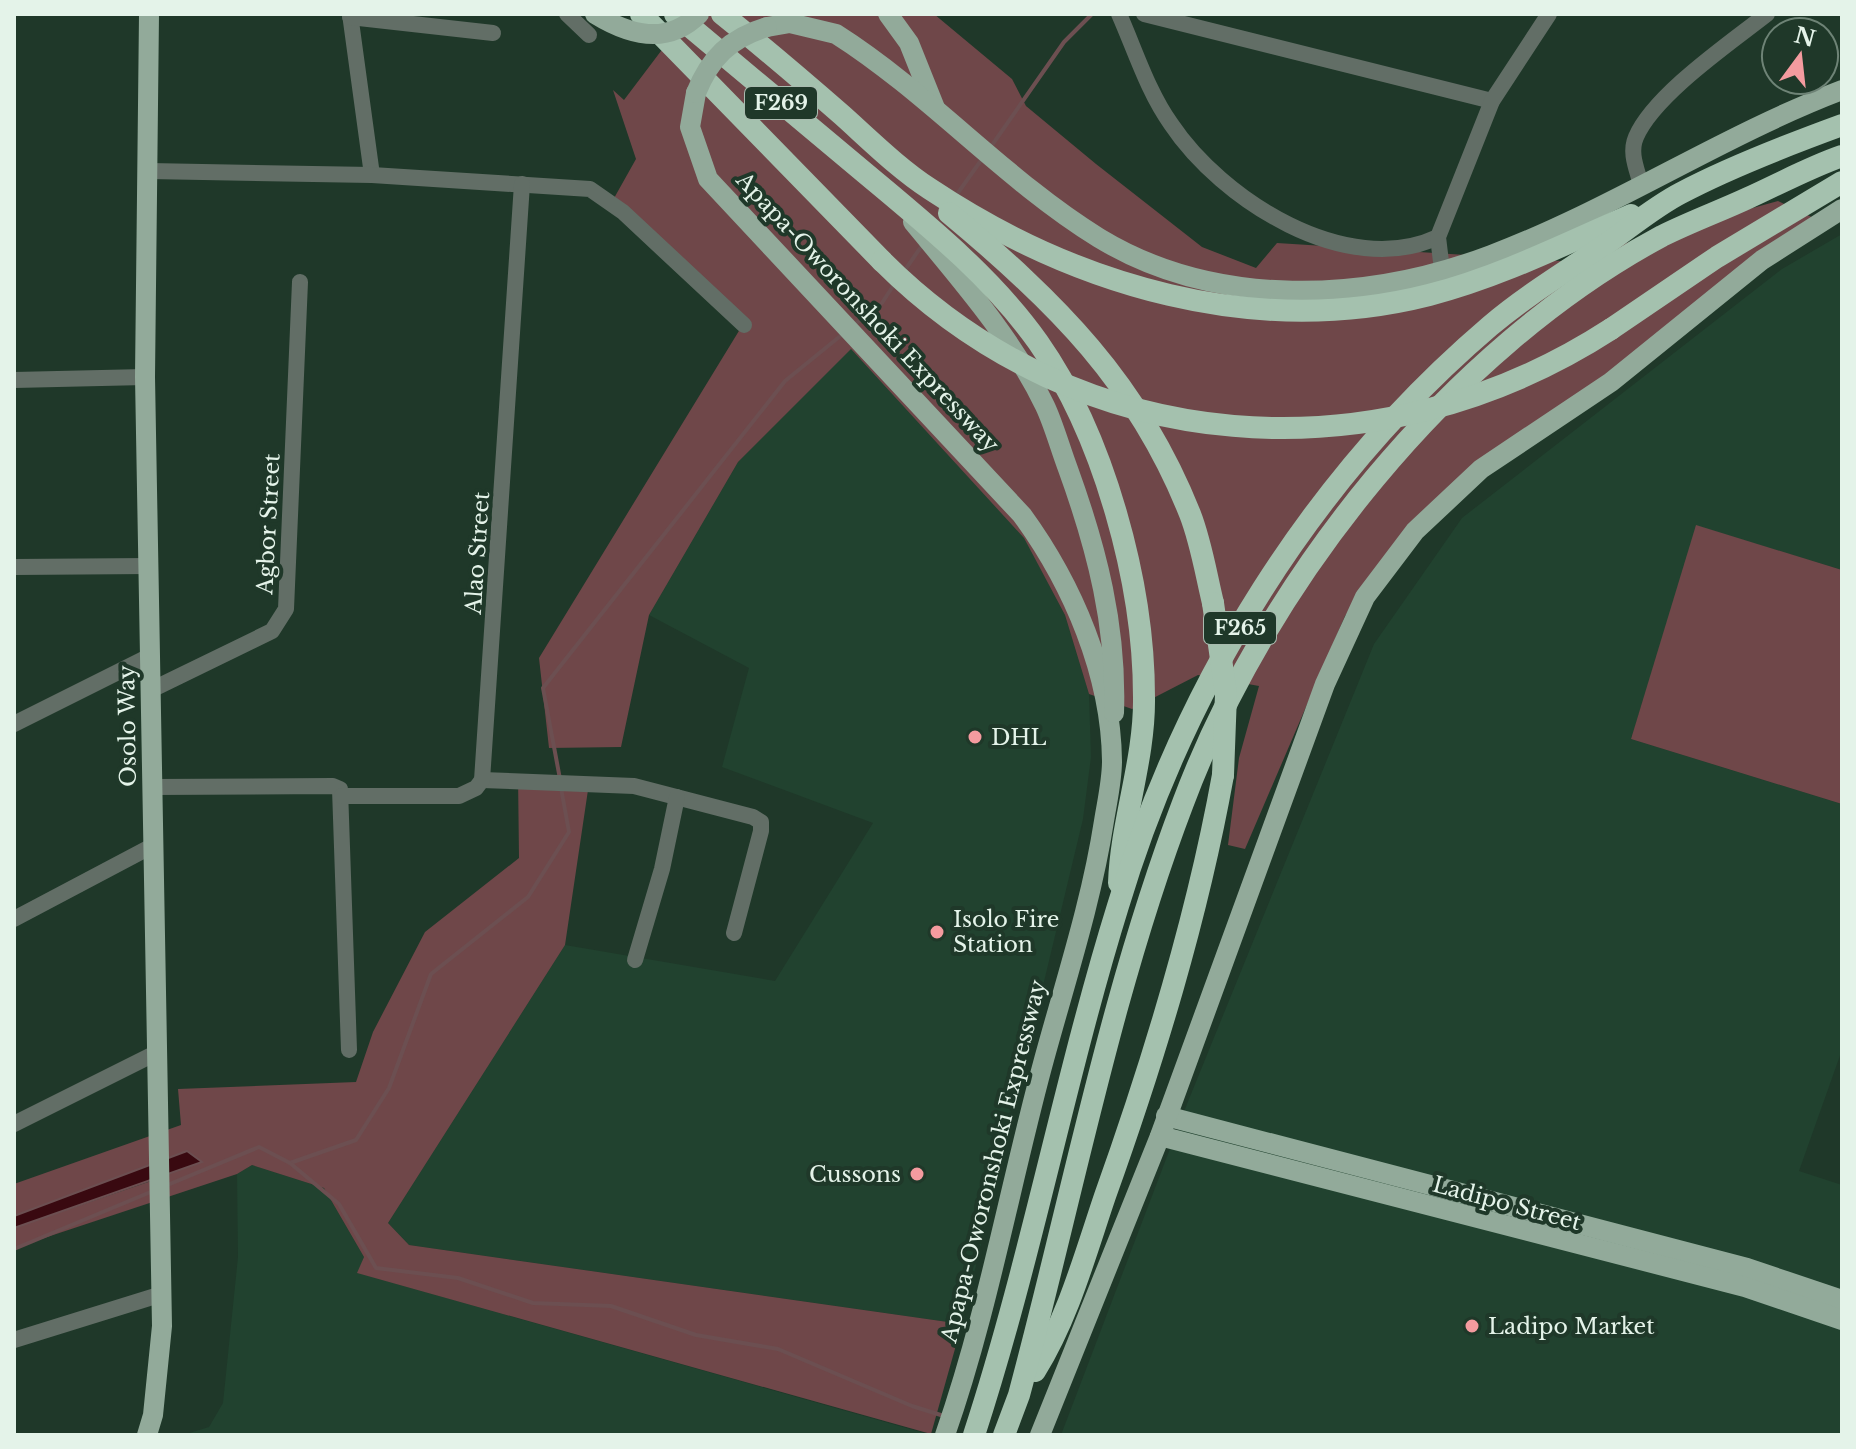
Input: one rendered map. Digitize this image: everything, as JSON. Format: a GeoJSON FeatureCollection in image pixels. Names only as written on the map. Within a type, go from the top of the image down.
{"type":"FeatureCollection","features":[{"type":"Feature","properties":{"kind":"highway","name":"F269"},"geometry":{"type":"LineString","coordinates":[[675,14],[887,192],[942,247]]}},
{"type":"Feature","properties":{"kind":"highway","name":"F269"},"geometry":{"type":"LineString","coordinates":[[722,14],[928,192],[965,217]]}},
{"type":"Feature","properties":{"kind":"highway"},"geometry":{"type":"LineString","coordinates":[[643,17],[912,291],[975,339],[1058,383],[1154,414],[1244,428],[1335,428],[1438,409],[1534,375],[1611,329],[1766,226],[1842,182]]}},
{"type":"Feature","properties":{"kind":"highway","name":"F265"},"geometry":{"type":"LineString","coordinates":[[974,1435],[990,1387],[1118,904],[1173,758],[1200,702],[1283,558],[1330,491],[1371,441],[1491,326],[1680,193],[1842,125]]}},
{"type":"Feature","properties":{"kind":"highway","name":"F265"},"geometry":{"type":"LineString","coordinates":[[1004,1435],[1019,1395],[1085,1135],[1169,841],[1203,754],[1241,671],[1293,584],[1340,519],[1406,443],[1501,350],[1541,318],[1664,235],[1842,156]]}},
{"type":"Feature","properties":{"kind":"highway"},"geometry":{"type":"LineString","coordinates":[[965,217],[1044,254],[1103,277],[1172,297],[1261,310],[1339,309],[1428,295],[1456,286],[1548,253],[1680,193]]}},
{"type":"Feature","properties":{"kind":"highway"},"geometry":{"type":"LineString","coordinates":[[965,217],[1074,325],[1116,377],[1164,454],[1186,505],[1213,603],[1226,694],[1223,775],[1179,970],[1077,1277],[1043,1356],[1019,1395]]}},
{"type":"Feature","properties":{"kind":"highway"},"geometry":{"type":"LineString","coordinates":[[942,247],[1005,303],[1037,341],[1061,380],[1107,486],[1132,577],[1144,700],[1120,847],[1118,904]]}},
{"type":"Feature","properties":{"kind":"main road","name":"Osolo Way"},"geometry":{"type":"LineString","coordinates":[[147,1435],[161,1357],[162,1294],[145,377],[149,14]]}},
{"type":"Feature","properties":{"kind":"main road"},"geometry":{"type":"LineString","coordinates":[[595,14],[623,30],[645,36],[675,31],[699,14]]}},
{"type":"Feature","properties":{"kind":"main road"},"geometry":{"type":"LineString","coordinates":[[739,14],[788,68]]}},
{"type":"Feature","properties":{"kind":"main road"},"geometry":{"type":"LineString","coordinates":[[888,14],[909,43],[937,112]]}},
{"type":"Feature","properties":{"kind":"main road","name":"Apapa-Oworonshoki Expressway"},"geometry":{"type":"LineString","coordinates":[[945,1435],[964,1381],[1041,1070],[1088,906],[1112,761],[1098,673],[1087,632],[1045,547],[994,483],[708,179],[690,127],[696,93],[706,68],[725,47],[746,33],[767,27],[790,23],[836,34],[1099,238],[1151,264],[1209,282],[1265,291],[1319,291],[1442,270],[1491,255],[1641,185],[1783,112],[1842,90]]}},
{"type":"Feature","properties":{"kind":"main road"},"geometry":{"type":"LineString","coordinates":[[1040,1435],[1160,1136],[1331,667],[1358,609],[1388,564],[1439,505],[1481,469],[1611,382],[1762,260],[1842,209]]}},
{"type":"Feature","properties":{"kind":"main road"},"geometry":{"type":"LineString","coordinates":[[942,247],[1015,355],[1045,406],[1082,509],[1105,587],[1116,662],[1112,761]]}},
{"type":"Feature","properties":{"kind":"main road","name":"Ladipo Street"},"geometry":{"type":"LineString","coordinates":[[1166,1116],[1747,1268],[1842,1300]]}},
{"type":"Feature","properties":{"kind":"main road","name":"Ladipo Street"},"geometry":{"type":"LineString","coordinates":[[1160,1136],[1745,1287],[1842,1320]]}},
{"type":"Feature","properties":{"kind":"street"},"geometry":{"type":"LineString","coordinates":[[567,14],[589,35]]}},
{"type":"Feature","properties":{"kind":"street"},"geometry":{"type":"LineString","coordinates":[[1119,14],[1169,123],[1199,160],[1250,202],[1295,230],[1320,240],[1370,247],[1410,246],[1438,237]]}},
{"type":"Feature","properties":{"kind":"street"},"geometry":{"type":"LineString","coordinates":[[1144,14],[1492,101]]}},
{"type":"Feature","properties":{"kind":"street"},"geometry":{"type":"LineString","coordinates":[[1442,270],[1438,237],[1492,101],[1549,14]]}},
{"type":"Feature","properties":{"kind":"street"},"geometry":{"type":"LineString","coordinates":[[1641,185],[1632,156],[1636,137],[1652,115],[1677,87],[1767,14]]}},
{"type":"Feature","properties":{"kind":"street"},"geometry":{"type":"LineString","coordinates":[[372,175],[350,15],[493,33]]}},
{"type":"Feature","properties":{"kind":"street"},"geometry":{"type":"LineString","coordinates":[[149,171],[372,175],[590,189],[603,195],[744,325]]}},
{"type":"Feature","properties":{"kind":"street","name":"Alao Street"},"geometry":{"type":"LineString","coordinates":[[482,780],[522,184]]}},
{"type":"Feature","properties":{"kind":"street","name":"Agbor Street"},"geometry":{"type":"LineString","coordinates":[[153,689],[272,631],[286,609],[300,282]]}},
{"type":"Feature","properties":{"kind":"street"},"geometry":{"type":"LineString","coordinates":[[14,380],[145,377]]}},
{"type":"Feature","properties":{"kind":"street"},"geometry":{"type":"LineString","coordinates":[[14,567],[149,566]]}},
{"type":"Feature","properties":{"kind":"street"},"geometry":{"type":"LineString","coordinates":[[14,724],[150,656]]}},
{"type":"Feature","properties":{"kind":"street"},"geometry":{"type":"LineString","coordinates":[[342,796],[459,796],[476,788],[482,780],[542,785],[634,786],[761,822],[734,933]]}},
{"type":"Feature","properties":{"kind":"street"},"geometry":{"type":"LineString","coordinates":[[153,787],[333,786],[340,789],[349,1050]]}},
{"type":"Feature","properties":{"kind":"street"},"geometry":{"type":"LineString","coordinates":[[635,960],[662,869],[677,797]]}},
{"type":"Feature","properties":{"kind":"street"},"geometry":{"type":"LineString","coordinates":[[14,919],[154,845]]}},
{"type":"Feature","properties":{"kind":"street"},"geometry":{"type":"LineString","coordinates":[[14,1124],[158,1052]]}},
{"type":"Feature","properties":{"kind":"street"},"geometry":{"type":"LineString","coordinates":[[14,1340],[162,1294]]}},
{"type":"Feature","properties":{"kind":"shaded area"},"geometry":{"type":"Polygon","coordinates":[[[702,14],[934,14],[1012,79],[1026,106],[1096,164],[1202,247],[1256,268],[1277,243],[1561,261],[1778,201],[1822,222],[1405,533],[1345,616],[1245,849],[1228,845],[1239,758],[1259,686],[1198,675],[1132,709],[1089,694],[1065,615],[1024,538],[851,349],[738,462],[649,615],[621,747],[549,748],[539,658],[745,321],[613,200],[636,159],[613,90],[624,100],[661,51],[702,14]]]}},
{"type":"Feature","properties":{"kind":"shaded area"},"geometry":{"type":"Polygon","coordinates":[[[1842,234],[1842,570],[1697,526],[1631,739],[1842,804],[1842,1050],[1799,1171],[1842,1185],[1842,1435],[1061,1435],[1187,1104],[1374,644],[1462,518],[1782,269],[1842,234]]]}},
{"type":"Feature","properties":{"kind":"shaded area"},"geometry":{"type":"Polygon","coordinates":[[[851,348],[1024,537],[1065,615],[1089,694],[1091,757],[1083,819],[962,1324],[409,1245],[388,1223],[565,945],[775,981],[873,823],[722,767],[749,668],[649,615],[738,462],[851,348]]]}},
{"type":"Feature","properties":{"kind":"shaded area"},"geometry":{"type":"Polygon","coordinates":[[[1696,525],[1842,570],[1842,804],[1631,739],[1696,525]]]}},
{"type":"Feature","properties":{"kind":"shaded area"},"geometry":{"type":"Polygon","coordinates":[[[518,775],[588,790],[565,945],[388,1223],[409,1245],[962,1324],[931,1434],[357,1273],[364,1257],[324,1188],[252,1165],[237,1174],[14,1248],[14,1228],[157,1179],[187,1151],[14,1216],[14,1184],[181,1125],[178,1089],[356,1082],[373,1032],[425,932],[519,858],[518,775]]]}},
{"type":"Feature","properties":{"kind":"shaded area"},"geometry":{"type":"Polygon","coordinates":[[[187,1151],[202,1162],[14,1228],[14,1216],[187,1151]]]}},
{"type":"Feature","properties":{"kind":"shaded area"},"geometry":{"type":"Polygon","coordinates":[[[252,1165],[324,1188],[364,1257],[358,1273],[931,1435],[183,1435],[209,1427],[223,1403],[238,1257],[237,1174],[252,1165]]]}},
{"type":"Feature","properties":{"kind":"waterway"},"geometry":{"type":"LineString","coordinates":[[990,148],[1064,42],[1092,14]]}},
{"type":"Feature","properties":{"kind":"waterway"},"geometry":{"type":"LineString","coordinates":[[955,197],[982,159]]}},
{"type":"Feature","properties":{"kind":"waterway"},"geometry":{"type":"LineString","coordinates":[[905,270],[923,244]]}},
{"type":"Feature","properties":{"kind":"waterway"},"geometry":{"type":"LineString","coordinates":[[854,325],[882,303],[895,283]]}},
{"type":"Feature","properties":{"kind":"waterway"},"geometry":{"type":"LineString","coordinates":[[560,779],[543,688],[785,381],[844,333]]}},
{"type":"Feature","properties":{"kind":"waterway"},"geometry":{"type":"LineString","coordinates":[[290,1163],[356,1140],[389,1088],[431,974],[528,897],[569,832],[561,788]]}},
{"type":"Feature","properties":{"kind":"waterway"},"geometry":{"type":"LineString","coordinates":[[165,1186],[259,1147],[290,1163],[339,1204],[376,1268],[458,1278],[533,1303],[611,1306],[696,1335],[778,1349],[912,1406],[944,1416]]}},
{"type":"Feature","properties":{"kind":"waterway"},"geometry":{"type":"LineString","coordinates":[[14,1249],[153,1191]]}},
{"type":"Feature","properties":{"kind":"place","name":"DHL"},"geometry":{"type":"Point","coordinates":[975,737]}},
{"type":"Feature","properties":{"kind":"place","name":"Isolo Fire Station"},"geometry":{"type":"Point","coordinates":[937,932]}},
{"type":"Feature","properties":{"kind":"place","name":"Cussons"},"geometry":{"type":"Point","coordinates":[917,1174]}},
{"type":"Feature","properties":{"kind":"place","name":"Ladipo Market"},"geometry":{"type":"Point","coordinates":[1472,1326]}}]}
